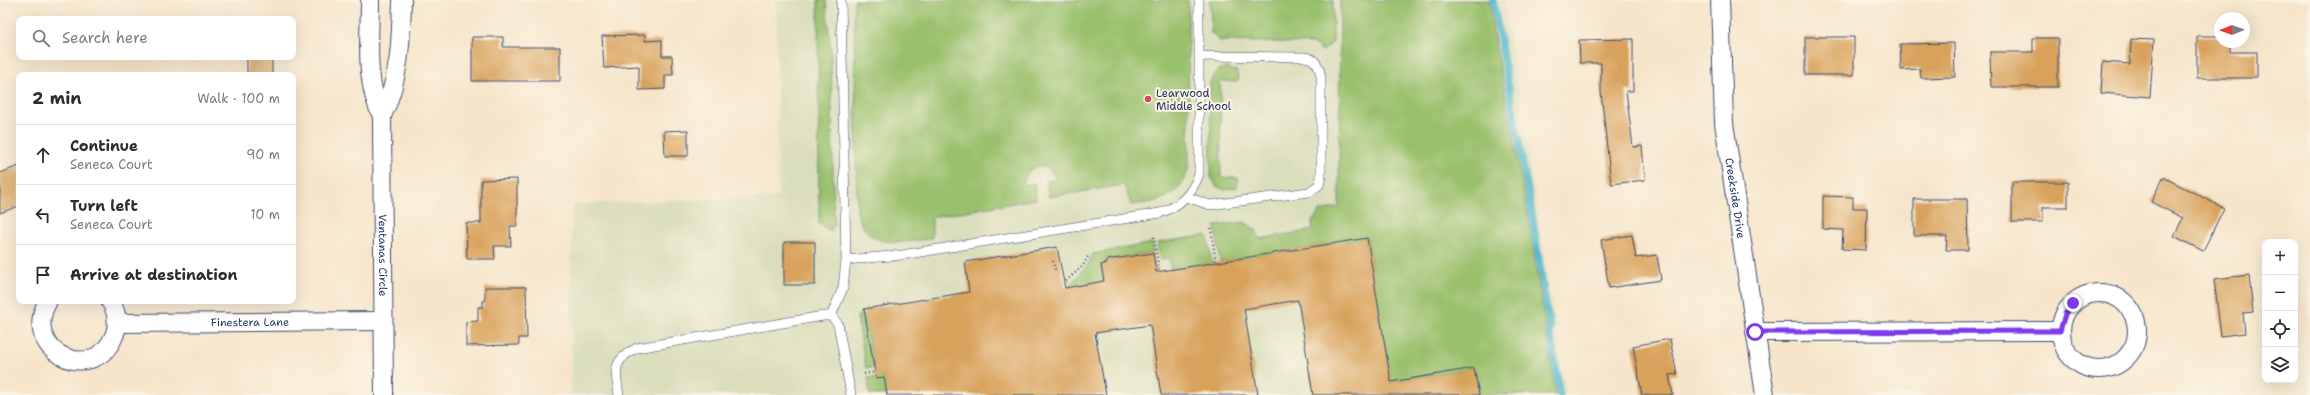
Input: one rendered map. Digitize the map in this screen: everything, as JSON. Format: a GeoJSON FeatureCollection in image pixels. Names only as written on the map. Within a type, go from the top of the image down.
{"type":"FeatureCollection","features":[{"type":"Feature","properties":{"kind":"street","name":"Ventanas Circle"},"geometry":{"type":"LineString","coordinates":[[370,0],[370,77],[375,101],[382,116]]}},
{"type":"Feature","properties":{"kind":"street","name":"Ventanas Circle"},"geometry":{"type":"LineString","coordinates":[[384,395],[382,116],[392,94],[398,67],[402,0]]}},
{"type":"Feature","properties":{"kind":"street","name":"Creekside Drive"},"geometry":{"type":"LineString","coordinates":[[1720,0],[1724,123],[1765,395]]}},
{"type":"Feature","properties":{"kind":"street"},"geometry":{"type":"LineString","coordinates":[[2099,293],[2112,296],[2127,306],[2134,318],[2137,331],[2134,345],[2128,356],[2112,367],[2099,370],[2085,367],[2070,356],[2063,345],[2060,331],[2063,318],[2070,306],[2085,295],[2099,293]]}},
{"type":"Feature","properties":{"kind":"street"},"geometry":{"type":"LineString","coordinates":[[47,304],[41,318],[43,335],[54,351],[68,359],[85,360],[104,352],[113,339],[117,323],[116,313],[112,304]]}},
{"type":"Feature","properties":{"kind":"street","name":"Finestera Lane"},"geometry":{"type":"LineString","coordinates":[[117,323],[383,321]]}},
{"type":"Feature","properties":{"kind":"street"},"geometry":{"type":"LineString","coordinates":[[1755,332],[2060,331]]}},
{"type":"Feature","properties":{"kind":"lane"},"geometry":{"type":"LineString","coordinates":[[831,316],[843,288],[846,260],[841,0]]}},
{"type":"Feature","properties":{"kind":"lane"},"geometry":{"type":"LineString","coordinates":[[846,260],[902,255],[1160,213],[1177,206],[1187,197],[1199,174],[1199,0]]}},
{"type":"Feature","properties":{"kind":"lane"},"geometry":{"type":"LineString","coordinates":[[1187,197],[1210,205],[1309,192],[1319,185],[1321,178],[1321,77],[1317,64],[1313,60],[1304,57],[1198,56]]}},
{"type":"Feature","properties":{"kind":"lane"},"geometry":{"type":"LineString","coordinates":[[619,395],[615,372],[619,361],[628,352],[638,348],[816,317],[831,316]]}},
{"type":"Feature","properties":{"kind":"lane"},"geometry":{"type":"LineString","coordinates":[[831,316],[838,324],[851,395]]}},
{"type":"Feature","properties":{"kind":"path"},"geometry":{"type":"LineString","coordinates":[[1211,228],[1216,263]]}},
{"type":"Feature","properties":{"kind":"path"},"geometry":{"type":"LineString","coordinates":[[1154,237],[1159,272]]}},
{"type":"Feature","properties":{"kind":"path"},"geometry":{"type":"LineString","coordinates":[[1066,281],[1083,266],[1089,254]]}},
{"type":"Feature","properties":{"kind":"path"},"geometry":{"type":"LineString","coordinates":[[1053,261],[1055,270]]}},
{"type":"Feature","properties":{"kind":"path"},"geometry":{"type":"LineString","coordinates":[[864,374],[875,372]]}},
{"type":"Feature","properties":{"kind":"shaded area","name":"Learwood Middle School"},"geometry":{"type":"Polygon","coordinates":[[[776,0],[1504,0],[1566,395],[571,395],[572,204],[778,197],[776,0]]]}},
{"type":"Feature","properties":{"kind":"green space"},"geometry":{"type":"Polygon","coordinates":[[[818,0],[826,0],[831,56],[834,224],[831,231],[819,224],[818,0]]]}},
{"type":"Feature","properties":{"kind":"green space"},"geometry":{"type":"Polygon","coordinates":[[[854,0],[1188,0],[1189,167],[1185,178],[1174,192],[1160,200],[1131,205],[1124,185],[1049,197],[1046,181],[1056,179],[1049,168],[1039,166],[1031,169],[1024,180],[1024,185],[1034,183],[1036,199],[932,217],[932,238],[909,242],[897,242],[876,238],[868,233],[861,224],[857,211],[854,0]]]}},
{"type":"Feature","properties":{"kind":"green space"},"geometry":{"type":"Polygon","coordinates":[[[1210,0],[1333,0],[1333,42],[1323,51],[1316,45],[1303,43],[1220,41],[1211,33],[1210,0]]]}},
{"type":"Feature","properties":{"kind":"green space"},"geometry":{"type":"Polygon","coordinates":[[[1340,0],[1489,0],[1495,42],[1526,203],[1556,395],[1479,395],[1474,368],[1399,380],[1399,383],[1391,384],[1367,238],[1220,262],[1215,226],[1245,222],[1257,231],[1259,239],[1313,230],[1312,222],[1320,211],[1339,207],[1340,0]]]}},
{"type":"Feature","properties":{"kind":"green space"},"geometry":{"type":"Polygon","coordinates":[[[1225,68],[1236,71],[1239,80],[1237,82],[1220,81],[1221,177],[1238,178],[1239,180],[1237,187],[1225,190],[1216,186],[1211,177],[1210,83],[1215,73],[1225,68]]]}},
{"type":"Feature","properties":{"kind":"green space"},"geometry":{"type":"Polygon","coordinates":[[[1207,235],[1212,263],[1171,270],[1169,259],[1160,260],[1157,243],[1207,235]]]}},
{"type":"Feature","properties":{"kind":"green space"},"geometry":{"type":"Polygon","coordinates":[[[1152,243],[1153,253],[1107,260],[1107,263],[1101,265],[1104,281],[1068,288],[1088,264],[1093,254],[1152,243]]]}},
{"type":"Feature","properties":{"kind":"green space"},"geometry":{"type":"Polygon","coordinates":[[[865,315],[874,368],[866,368],[857,316],[865,315]]]}},
{"type":"Feature","properties":{"kind":"green space"},"geometry":{"type":"Polygon","coordinates":[[[884,377],[887,395],[870,395],[868,378],[884,377]]]}},
{"type":"Feature","properties":{"kind":"building"},"geometry":{"type":"Polygon","coordinates":[[[645,35],[645,41],[662,40],[662,56],[672,56],[673,75],[665,75],[665,89],[639,90],[639,66],[604,68],[602,36],[645,35]]]}},
{"type":"Feature","properties":{"kind":"building"},"geometry":{"type":"Polygon","coordinates":[[[2197,36],[2214,36],[2214,48],[2230,48],[2230,52],[2257,52],[2257,78],[2197,78],[2197,36]]]}},
{"type":"Feature","properties":{"kind":"building"},"geometry":{"type":"Polygon","coordinates":[[[472,37],[503,37],[503,47],[560,47],[560,81],[472,81],[472,37]]]}},
{"type":"Feature","properties":{"kind":"building"},"geometry":{"type":"Polygon","coordinates":[[[1805,37],[1854,37],[1854,75],[1805,75],[1805,37]]]}},
{"type":"Feature","properties":{"kind":"building"},"geometry":{"type":"Polygon","coordinates":[[[2033,38],[2058,38],[2058,87],[1991,87],[1990,52],[2033,52],[2033,38]]]}},
{"type":"Feature","properties":{"kind":"building"},"geometry":{"type":"Polygon","coordinates":[[[1633,39],[1633,91],[1626,91],[1633,147],[1642,146],[1645,180],[1611,184],[1601,92],[1601,63],[1580,63],[1579,40],[1633,39]]]}},
{"type":"Feature","properties":{"kind":"building"},"geometry":{"type":"Polygon","coordinates":[[[2131,39],[2154,40],[2150,97],[2101,93],[2103,62],[2130,64],[2131,39]]]}},
{"type":"Feature","properties":{"kind":"building"},"geometry":{"type":"Polygon","coordinates":[[[1954,43],[1955,77],[1921,78],[1920,69],[1901,70],[1900,44],[1954,43]]]}},
{"type":"Feature","properties":{"kind":"building"},"geometry":{"type":"Polygon","coordinates":[[[247,60],[272,60],[272,72],[247,72],[247,60]]]}},
{"type":"Feature","properties":{"kind":"building"},"geometry":{"type":"Polygon","coordinates":[[[688,130],[688,156],[665,156],[664,131],[688,130]]]}},
{"type":"Feature","properties":{"kind":"building"},"geometry":{"type":"Polygon","coordinates":[[[16,167],[16,207],[0,213],[0,173],[16,167]]]}},
{"type":"Feature","properties":{"kind":"building"},"geometry":{"type":"Polygon","coordinates":[[[2163,177],[2224,208],[2203,251],[2174,236],[2183,218],[2151,202],[2163,177]]]}},
{"type":"Feature","properties":{"kind":"building"},"geometry":{"type":"Polygon","coordinates":[[[517,179],[517,226],[510,226],[511,246],[494,246],[495,259],[467,259],[466,223],[481,223],[481,180],[517,179]]]}},
{"type":"Feature","properties":{"kind":"building"},"geometry":{"type":"Polygon","coordinates":[[[2012,182],[2068,182],[2068,207],[2043,207],[2043,222],[2012,222],[2012,182]]]}},
{"type":"Feature","properties":{"kind":"building"},"geometry":{"type":"Polygon","coordinates":[[[1823,196],[1853,197],[1853,208],[1867,208],[1866,250],[1842,249],[1843,230],[1823,229],[1823,196]]]}},
{"type":"Feature","properties":{"kind":"building"},"geometry":{"type":"Polygon","coordinates":[[[1914,199],[1967,199],[1968,250],[1946,250],[1947,236],[1914,236],[1914,199]]]}},
{"type":"Feature","properties":{"kind":"building"},"geometry":{"type":"Polygon","coordinates":[[[1632,235],[1636,258],[1657,255],[1661,280],[1609,288],[1601,240],[1632,235]]]}},
{"type":"Feature","properties":{"kind":"building"},"geometry":{"type":"Polygon","coordinates":[[[1367,238],[1391,382],[1474,368],[1479,395],[1313,395],[1298,300],[1244,309],[1258,395],[1161,395],[1150,325],[1095,333],[1106,395],[887,395],[884,377],[876,378],[864,309],[969,292],[965,262],[1057,247],[1065,288],[1104,281],[1101,265],[1107,263],[1107,260],[1153,253],[1156,272],[1367,238]]]}},
{"type":"Feature","properties":{"kind":"building"},"geometry":{"type":"Polygon","coordinates":[[[784,242],[815,242],[815,285],[784,285],[784,242]]]}},
{"type":"Feature","properties":{"kind":"building"},"geometry":{"type":"Polygon","coordinates":[[[2249,275],[2253,312],[2243,313],[2245,333],[2221,336],[2214,279],[2249,275]]]}},
{"type":"Feature","properties":{"kind":"building"},"geometry":{"type":"Polygon","coordinates":[[[485,287],[526,287],[527,338],[519,338],[519,345],[466,346],[466,322],[478,321],[478,307],[483,307],[483,301],[485,301],[485,287]]]}},
{"type":"Feature","properties":{"kind":"building"},"geometry":{"type":"Polygon","coordinates":[[[1670,339],[1677,374],[1669,375],[1673,395],[1642,395],[1633,346],[1670,339]]]}},
{"type":"Feature","properties":{"kind":"waterway"},"geometry":{"type":"LineString","coordinates":[[1493,0],[1530,202],[1560,395]]}},
{"type":"Feature","properties":{"kind":"place","name":"Learwood Middle School"},"geometry":{"type":"Point","coordinates":[1148,99]}},
{"type":"Feature","properties":{"kind":"route"},"geometry":{"type":"LineString","coordinates":[[1755,332],[2060,331],[2065,314],[2073,303]]}}]}
